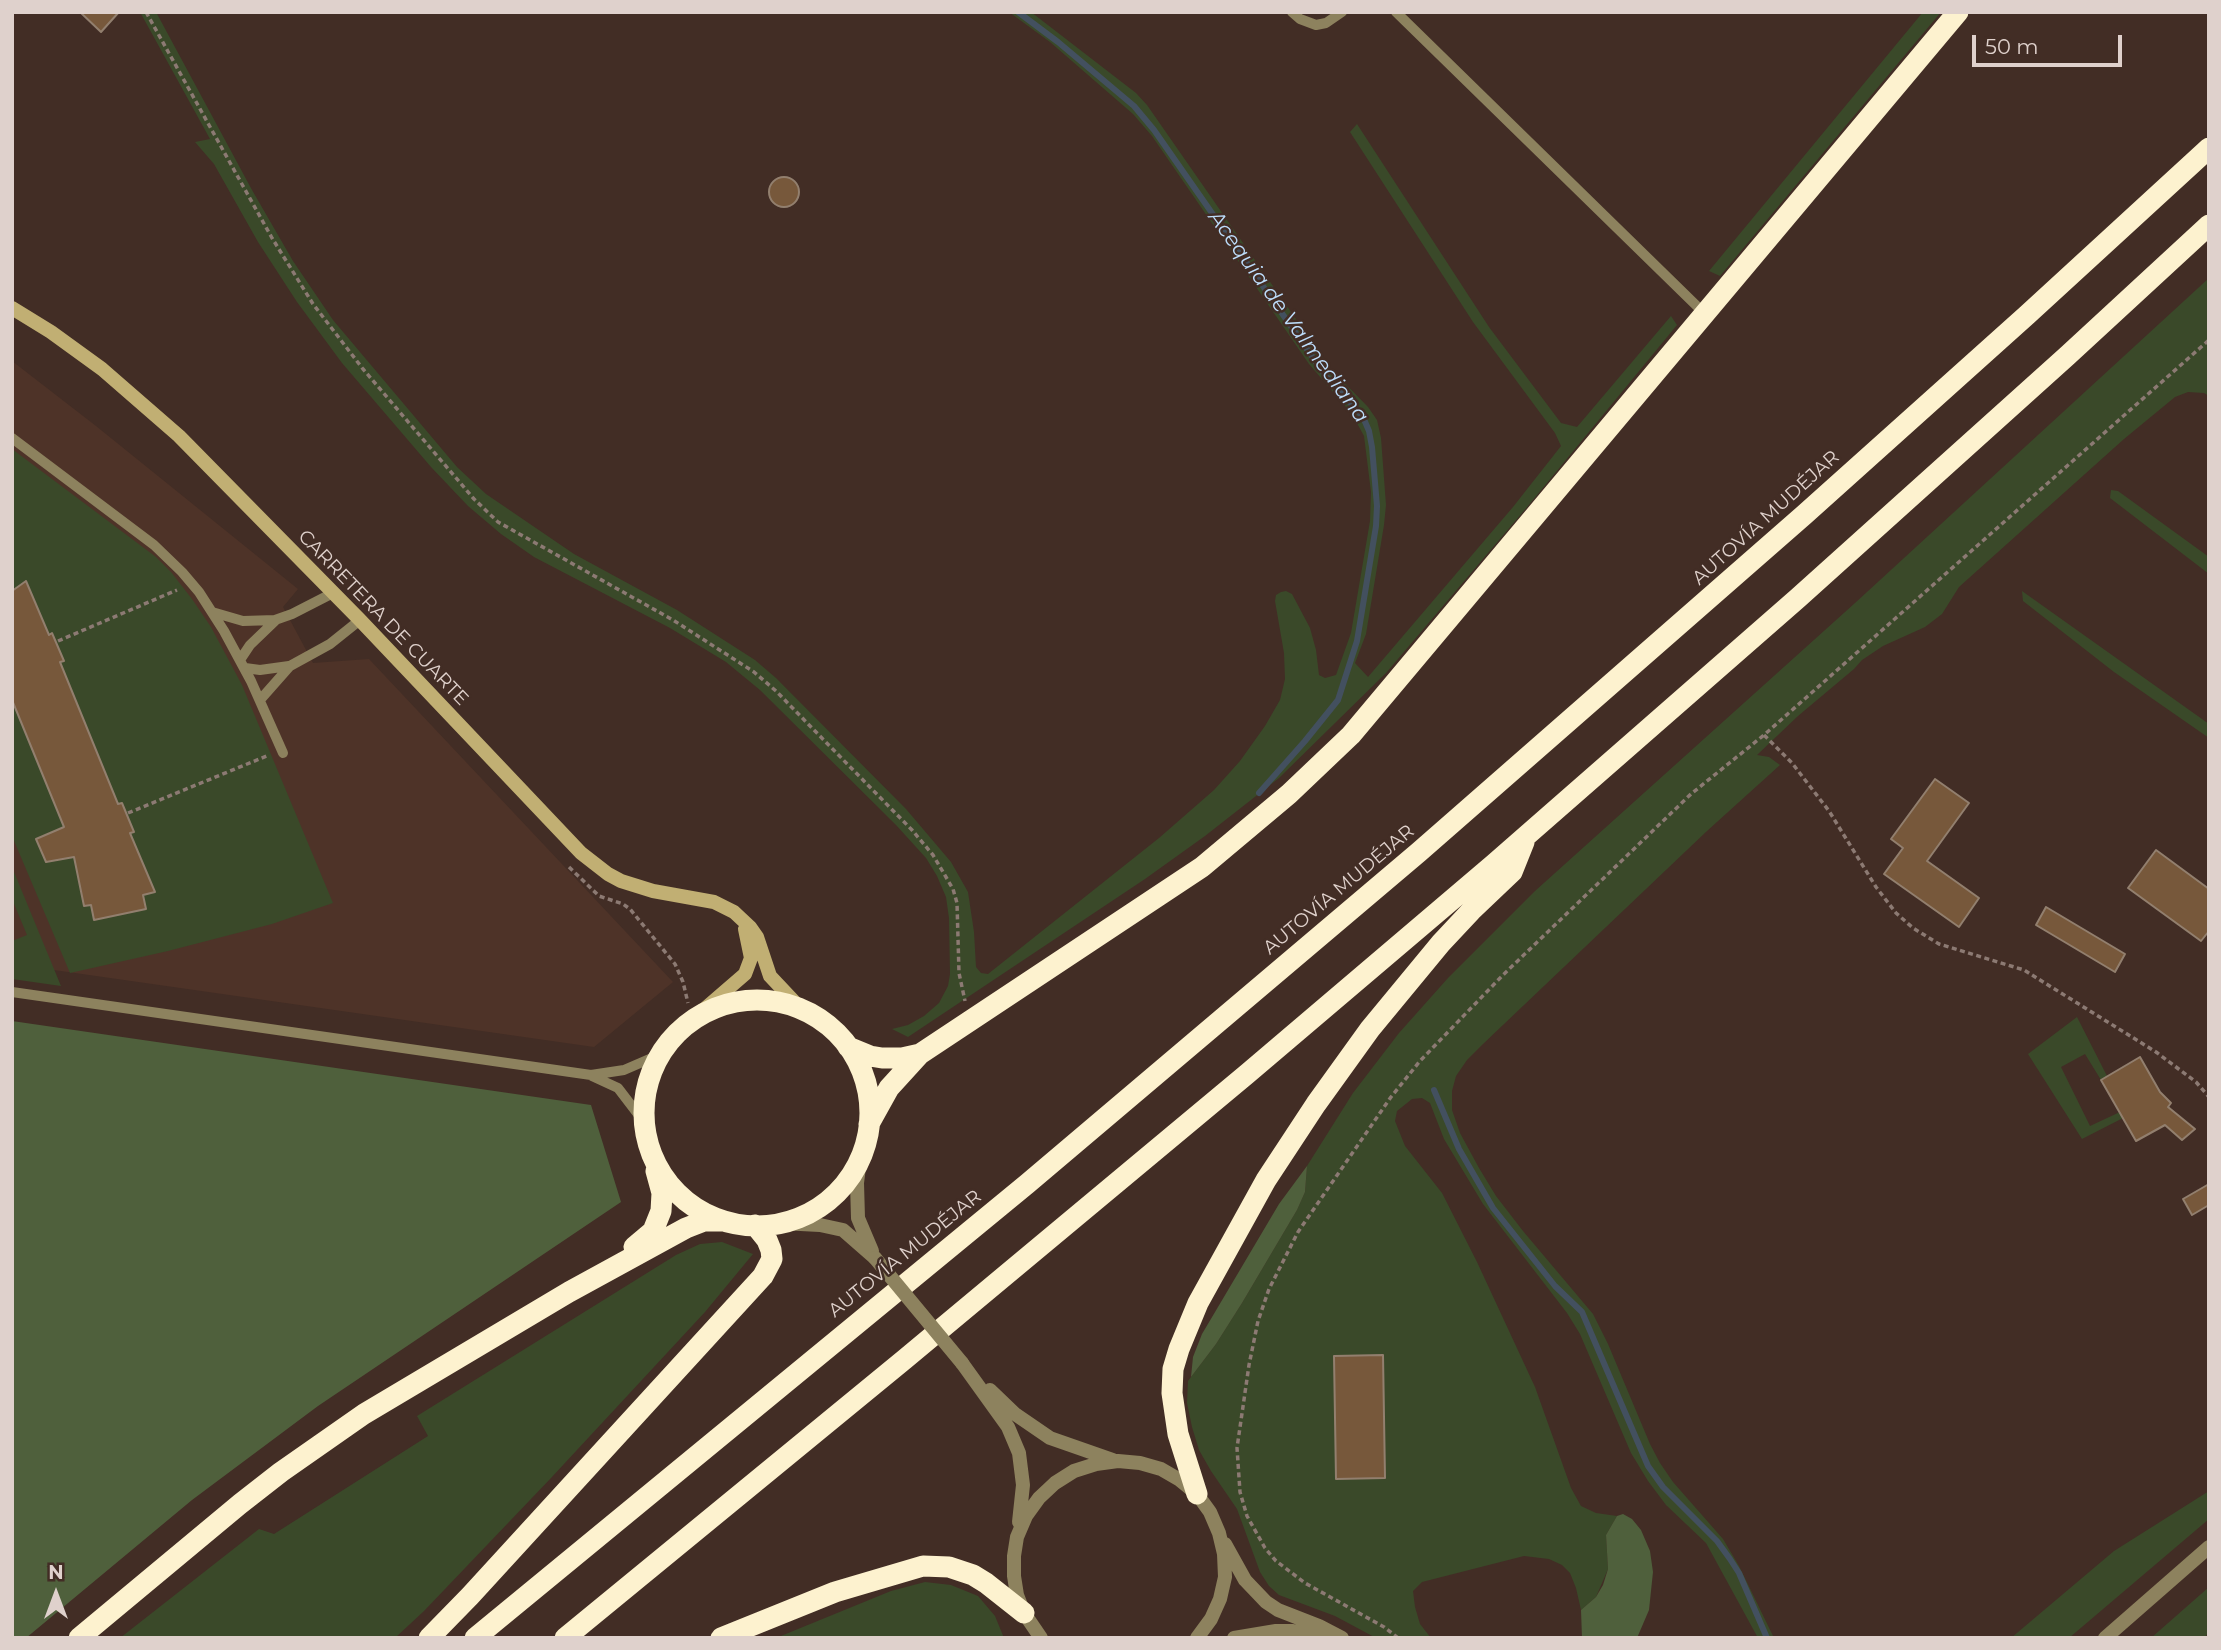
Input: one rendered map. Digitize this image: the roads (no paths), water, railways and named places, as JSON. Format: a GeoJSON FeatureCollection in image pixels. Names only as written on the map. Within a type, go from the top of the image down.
{"type":"FeatureCollection","features":[{"type":"Feature","properties":{"kind":"highway"},"geometry":{"type":"LineString","coordinates":[[869,1124],[890,1088],[920,1054],[1202,867],[1289,794],[1351,735],[1958,12]]}},
{"type":"Feature","properties":{"kind":"highway","name":"AUTOVÍA MUDÉJAR"},"geometry":{"type":"LineString","coordinates":[[475,1638],[1038,1175],[1419,852],[1804,515],[2209,148]]}},
{"type":"Feature","properties":{"kind":"highway"},"geometry":{"type":"LineString","coordinates":[[565,1638],[1226,1092],[1526,836],[1837,562],[2209,225]]}},
{"type":"Feature","properties":{"kind":"highway"},"geometry":{"type":"LineString","coordinates":[[1197,1494],[1178,1434],[1172,1393],[1173,1369],[1198,1303],[1266,1180],[1316,1104],[1370,1029],[1441,943],[1512,872],[1526,836]]}},
{"type":"Feature","properties":{"kind":"highway"},"geometry":{"type":"LineString","coordinates":[[79,1638],[240,1504],[313,1449],[407,1388],[569,1292],[686,1228],[704,1221],[755,1225],[781,1223],[798,1218],[828,1200],[852,1174],[860,1159],[870,1108],[863,1076],[848,1047],[836,1032],[803,1011],[774,1002],[743,1001],[687,1015],[660,1054],[647,1086],[644,1122],[662,1193],[658,1222],[643,1241],[569,1292]]}},
{"type":"Feature","properties":{"kind":"highway"},"geometry":{"type":"LineString","coordinates":[[848,1047],[882,1058],[920,1054]]}},
{"type":"Feature","properties":{"kind":"highway"},"geometry":{"type":"LineString","coordinates":[[651,1154],[668,1183],[680,1195],[693,1206],[724,1221]]}},
{"type":"Feature","properties":{"kind":"highway"},"geometry":{"type":"LineString","coordinates":[[429,1638],[763,1276],[772,1259],[771,1250],[755,1225]]}},
{"type":"Feature","properties":{"kind":"highway"},"geometry":{"type":"LineString","coordinates":[[721,1638],[835,1592],[923,1566],[949,1567],[973,1575],[1026,1617]]}},
{"type":"Feature","properties":{"kind":"street","name":"CARRETERA DE CUARTE"},"geometry":{"type":"LineString","coordinates":[[12,308],[92,362],[179,436],[360,620],[580,853],[621,881],[653,891],[714,902],[741,918]]}},
{"type":"Feature","properties":{"kind":"street"},"geometry":{"type":"LineString","coordinates":[[741,918],[757,937],[770,976],[803,1011]]}},
{"type":"Feature","properties":{"kind":"street"},"geometry":{"type":"LineString","coordinates":[[687,1015],[745,974],[751,958],[741,918]]}},
{"type":"Feature","properties":{"kind":"street"},"geometry":{"type":"LineString","coordinates":[[860,1159],[858,1218],[876,1258]]}},
{"type":"Feature","properties":{"kind":"street"},"geometry":{"type":"LineString","coordinates":[[781,1223],[820,1225],[843,1230],[876,1258],[962,1363],[1009,1427],[1019,1453],[1023,1485],[1014,1576],[1017,1595],[1026,1617],[1041,1638]]}},
{"type":"Feature","properties":{"kind":"street"},"geometry":{"type":"LineString","coordinates":[[962,1363],[1015,1414],[1050,1438],[1118,1461],[1161,1469],[1180,1480],[1197,1494],[1210,1512],[1245,1580],[1266,1602],[1278,1611],[1319,1626],[1342,1638]]}},
{"type":"Feature","properties":{"kind":"street"},"geometry":{"type":"LineString","coordinates":[[1017,1537],[1026,1516],[1039,1498],[1055,1483],[1085,1467],[1118,1461]]}},
{"type":"Feature","properties":{"kind":"street"},"geometry":{"type":"LineString","coordinates":[[1197,1638],[1211,1619],[1220,1599],[1225,1577],[1219,1532]]}},
{"type":"Feature","properties":{"kind":"street"},"geometry":{"type":"LineString","coordinates":[[2105,1638],[2209,1547]]}},
{"type":"Feature","properties":{"kind":"street"},"geometry":{"type":"LineString","coordinates":[[1026,1617],[1028,1638]]}},
{"type":"Feature","properties":{"kind":"street"},"geometry":{"type":"LineString","coordinates":[[1234,1638],[1276,1631],[1302,1632],[1326,1638]]}},
{"type":"Feature","properties":{"kind":"lane"},"geometry":{"type":"LineString","coordinates":[[1292,12],[1300,19],[1316,25],[1326,23],[1342,12]]}},
{"type":"Feature","properties":{"kind":"lane"},"geometry":{"type":"LineString","coordinates":[[1396,12],[1705,314]]}},
{"type":"Feature","properties":{"kind":"lane"},"geometry":{"type":"LineString","coordinates":[[12,438],[154,545],[192,583],[243,664],[283,753]]}},
{"type":"Feature","properties":{"kind":"lane"},"geometry":{"type":"LineString","coordinates":[[212,612],[243,621],[275,620],[333,593]]}},
{"type":"Feature","properties":{"kind":"lane"},"geometry":{"type":"LineString","coordinates":[[243,664],[256,638],[275,620]]}},
{"type":"Feature","properties":{"kind":"lane"},"geometry":{"type":"LineString","coordinates":[[260,700],[290,666],[330,644],[360,620]]}},
{"type":"Feature","properties":{"kind":"lane"},"geometry":{"type":"LineString","coordinates":[[243,664],[268,669],[290,666]]}},
{"type":"Feature","properties":{"kind":"lane"},"geometry":{"type":"LineString","coordinates":[[12,992],[591,1075],[624,1070],[660,1054]]}},
{"type":"Feature","properties":{"kind":"lane"},"geometry":{"type":"LineString","coordinates":[[591,1075],[618,1088],[644,1122]]}},
{"type":"Feature","properties":{"kind":"waterway","name":"Acequia de Valmediana"},"geometry":{"type":"LineString","coordinates":[[1018,12],[1134,106],[1154,130],[1325,375],[1363,417],[1369,431],[1377,506],[1376,526],[1357,641],[1338,700],[1259,793]]}},
{"type":"Feature","properties":{"kind":"waterway","name":"Acequia de Valmediana"},"geometry":{"type":"LineString","coordinates":[[1434,1090],[1459,1149],[1493,1208],[1555,1286],[1582,1312],[1648,1466],[1663,1487],[1717,1541],[1730,1559],[1739,1573],[1767,1638]]}}]}
